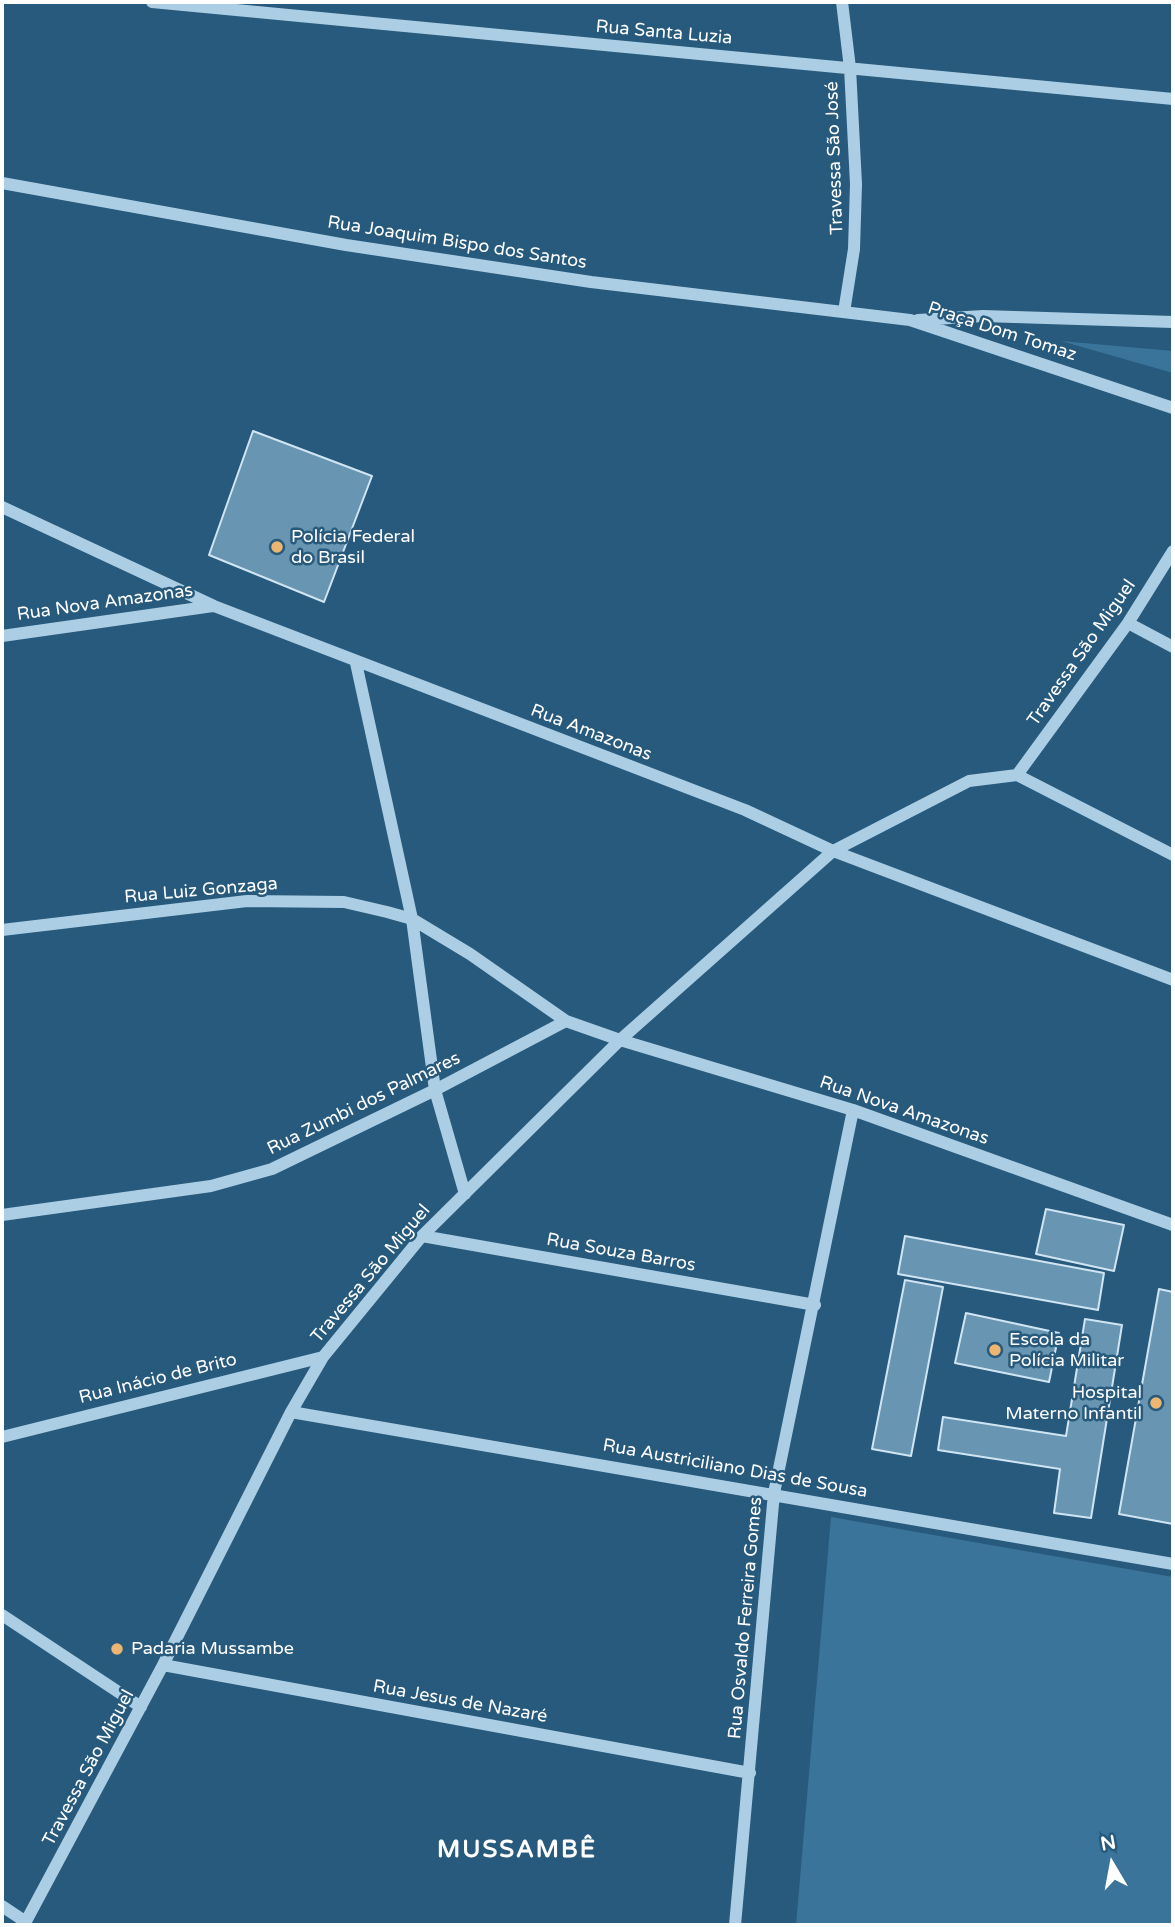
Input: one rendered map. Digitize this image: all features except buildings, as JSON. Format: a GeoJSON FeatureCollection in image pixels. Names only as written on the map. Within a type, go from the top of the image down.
{"type":"FeatureCollection","features":[{"type":"Feature","properties":{"kind":"street","name":"Rua Santa Luzia"},"geometry":{"type":"LineString","coordinates":[[152,2],[1173,99]]}},
{"type":"Feature","properties":{"kind":"street","name":"Travessa São José"},"geometry":{"type":"LineString","coordinates":[[842,2],[850,68],[855,223],[844,313]]}},
{"type":"Feature","properties":{"kind":"street","name":"Rua Joaquim Bispo dos Santos"},"geometry":{"type":"LineString","coordinates":[[2,183],[482,265],[910,320]]}},
{"type":"Feature","properties":{"kind":"street","name":"Praça Dom Tomaz"},"geometry":{"type":"LineString","coordinates":[[910,320],[983,316],[1173,322]]}},
{"type":"Feature","properties":{"kind":"street","name":"Praça Dom Tomaz"},"geometry":{"type":"LineString","coordinates":[[910,320],[1173,408]]}},
{"type":"Feature","properties":{"kind":"street","name":"Rua Amazonas"},"geometry":{"type":"LineString","coordinates":[[2,507],[214,606],[356,663],[745,810],[833,851],[1173,980]]}},
{"type":"Feature","properties":{"kind":"street","name":"Travessa São Miguel"},"geometry":{"type":"LineString","coordinates":[[25,1924],[163,1665],[291,1412],[323,1357],[422,1236],[620,1040],[833,851],[969,781],[1002,774],[1017,775],[1128,622],[1173,551]]}},
{"type":"Feature","properties":{"kind":"street","name":"Rua Nova Amazonas"},"geometry":{"type":"LineString","coordinates":[[2,636],[214,606]]}},
{"type":"Feature","properties":{"kind":"street"},"geometry":{"type":"LineString","coordinates":[[1128,622],[1173,647]]}},
{"type":"Feature","properties":{"kind":"street"},"geometry":{"type":"LineString","coordinates":[[356,663],[412,919],[435,1090],[465,1194]]}},
{"type":"Feature","properties":{"kind":"street"},"geometry":{"type":"LineString","coordinates":[[1017,775],[1173,855]]}},
{"type":"Feature","properties":{"kind":"street","name":"Rua Luiz Gonzaga"},"geometry":{"type":"LineString","coordinates":[[2,930],[247,901],[344,902],[412,919],[470,954],[566,1021],[620,1040]]}},
{"type":"Feature","properties":{"kind":"street","name":"Rua Zumbi dos Palmares"},"geometry":{"type":"LineString","coordinates":[[2,1215],[198,1188],[272,1169],[435,1090],[566,1021]]}},
{"type":"Feature","properties":{"kind":"street","name":"Rua Nova Amazonas"},"geometry":{"type":"LineString","coordinates":[[620,1040],[853,1110],[1173,1225]]}},
{"type":"Feature","properties":{"kind":"street","name":"Rua Osvaldo Ferreira Gomes"},"geometry":{"type":"LineString","coordinates":[[735,1925],[774,1493],[815,1305],[853,1110]]}},
{"type":"Feature","properties":{"kind":"street","name":"Rua Souza Barros"},"geometry":{"type":"LineString","coordinates":[[422,1236],[815,1305]]}},
{"type":"Feature","properties":{"kind":"street","name":"Rua Inácio de Brito"},"geometry":{"type":"LineString","coordinates":[[2,1437],[323,1357]]}},
{"type":"Feature","properties":{"kind":"street","name":"Rua Austriciliano Dias de Sousa"},"geometry":{"type":"LineString","coordinates":[[291,1412],[774,1493],[1173,1564]]}},
{"type":"Feature","properties":{"kind":"street"},"geometry":{"type":"LineString","coordinates":[[2,1615],[141,1707]]}},
{"type":"Feature","properties":{"kind":"street","name":"Rua Jesus de Nazaré"},"geometry":{"type":"LineString","coordinates":[[163,1665],[750,1773]]}},
{"type":"Feature","properties":{"kind":"street"},"geometry":{"type":"LineString","coordinates":[[2,1906],[25,1924]]}},
{"type":"Feature","properties":{"kind":"shaded area"},"geometry":{"type":"Polygon","coordinates":[[[1061,341],[1173,351],[1173,373],[1061,341]]]}},
{"type":"Feature","properties":{"kind":"shaded area"},"geometry":{"type":"Polygon","coordinates":[[[831,1517],[1173,1577],[1173,1925],[796,1925],[831,1517]]]}},
{"type":"Feature","properties":{"kind":"place","name":"Polícia Federal do Brasil"},"geometry":{"type":"Point","coordinates":[277,547]}},
{"type":"Feature","properties":{"kind":"place","name":"Escola da Polícia Militar"},"geometry":{"type":"Point","coordinates":[995,1350]}},
{"type":"Feature","properties":{"kind":"place","name":"Hospital Materno Infantil"},"geometry":{"type":"Point","coordinates":[1156,1403]}},
{"type":"Feature","properties":{"kind":"place","name":"Padaria Mussambe"},"geometry":{"type":"Point","coordinates":[117,1649]}},
{"type":"Feature","properties":{"kind":"district","name":"MUSSAMBÊ"},"geometry":{"type":"Point","coordinates":[517,1851]}}]}
